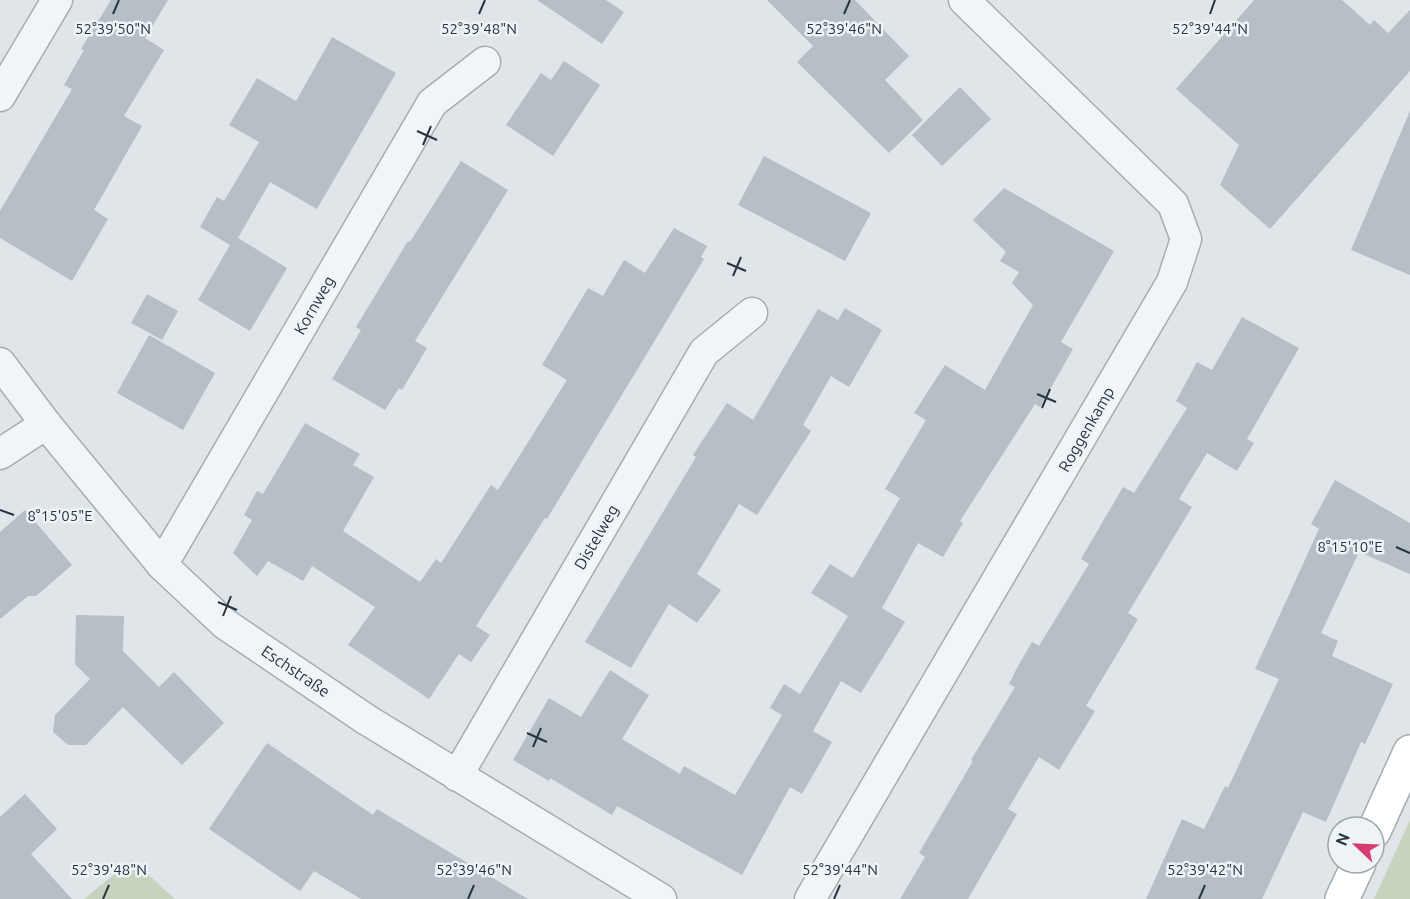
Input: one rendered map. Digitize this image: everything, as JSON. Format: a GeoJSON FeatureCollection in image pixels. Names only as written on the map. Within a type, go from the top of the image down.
{"type":"FeatureCollection","features":[{"type":"Feature","properties":{"kind":"street"},"geometry":{"type":"LineString","coordinates":[[0,96],[57,0]]}},
{"type":"Feature","properties":{"kind":"street","name":"Roggenkamp"},"geometry":{"type":"LineString","coordinates":[[810,899],[1172,282],[1186,239],[1173,204],[964,0]]}},
{"type":"Feature","properties":{"kind":"street","name":"Kornweg"},"geometry":{"type":"LineString","coordinates":[[162,564],[432,103],[485,62]]}},
{"type":"Feature","properties":{"kind":"street","name":"Distelweg"},"geometry":{"type":"LineString","coordinates":[[458,776],[704,352],[752,313]]}},
{"type":"Feature","properties":{"kind":"street","name":"Eschstraße"},"geometry":{"type":"LineString","coordinates":[[0,363],[46,424],[162,564],[225,624],[367,720],[661,899]]}},
{"type":"Feature","properties":{"kind":"street"},"geometry":{"type":"LineString","coordinates":[[0,454],[46,424]]}},
{"type":"Feature","properties":{"kind":"street"},"geometry":{"type":"LineString","coordinates":[[1381,815],[1410,752]]}},
{"type":"Feature","properties":{"kind":"street"},"geometry":{"type":"LineString","coordinates":[[1342,899],[1353,875]]}},
{"type":"Feature","properties":{"kind":"green space"},"geometry":{"type":"Polygon","coordinates":[[[1410,820],[1410,899],[1374,899],[1410,820]]]}},
{"type":"Feature","properties":{"kind":"green space"},"geometry":{"type":"Polygon","coordinates":[[[132,860],[175,899],[84,899],[132,860]]]}},
{"type":"Feature","properties":{"kind":"building"},"geometry":{"type":"Polygon","coordinates":[[[111,0],[168,0],[145,38],[164,50],[124,116],[142,126],[94,210],[108,219],[72,281],[0,238],[0,211],[72,89],[64,85],[84,50],[81,49],[111,0]]]}},
{"type":"Feature","properties":{"kind":"building"},"geometry":{"type":"Polygon","coordinates":[[[537,0],[606,0],[624,12],[602,44],[537,0]]]}},
{"type":"Feature","properties":{"kind":"building"},"geometry":{"type":"Polygon","coordinates":[[[767,0],[855,0],[909,56],[885,80],[923,120],[889,153],[797,62],[813,46],[767,0]]]}},
{"type":"Feature","properties":{"kind":"building"},"geometry":{"type":"Polygon","coordinates":[[[1254,0],[1342,0],[1370,25],[1374,20],[1388,33],[1410,10],[1410,71],[1270,229],[1220,185],[1239,145],[1176,89],[1254,0]]]}},
{"type":"Feature","properties":{"kind":"building"},"geometry":{"type":"Polygon","coordinates":[[[332,37],[396,73],[317,209],[270,182],[238,238],[287,268],[250,331],[198,300],[230,245],[200,227],[217,197],[224,201],[259,142],[229,125],[257,78],[296,101],[332,37]]]}},
{"type":"Feature","properties":{"kind":"building"},"geometry":{"type":"Polygon","coordinates":[[[564,61],[600,85],[553,156],[506,125],[541,73],[551,80],[564,61]]]}},
{"type":"Feature","properties":{"kind":"building"},"geometry":{"type":"Polygon","coordinates":[[[960,87],[991,119],[942,166],[912,135],[960,87]]]}},
{"type":"Feature","properties":{"kind":"building"},"geometry":{"type":"Polygon","coordinates":[[[1410,111],[1410,275],[1351,250],[1410,111]]]}},
{"type":"Feature","properties":{"kind":"building"},"geometry":{"type":"Polygon","coordinates":[[[764,156],[871,213],[845,261],[738,205],[764,156]]]}},
{"type":"Feature","properties":{"kind":"building"},"geometry":{"type":"Polygon","coordinates":[[[461,161],[508,190],[415,341],[427,348],[402,390],[399,388],[385,410],[332,379],[361,330],[356,327],[408,241],[410,242],[461,161]]]}},
{"type":"Feature","properties":{"kind":"building"},"geometry":{"type":"Polygon","coordinates":[[[1004,188],[1114,251],[1061,342],[1073,349],[1040,407],[1035,404],[960,521],[963,523],[943,557],[918,543],[882,608],[905,622],[861,693],[841,681],[813,731],[832,742],[802,794],[790,787],[742,875],[617,806],[612,815],[550,778],[549,781],[513,760],[549,698],[581,717],[610,670],[649,695],[622,739],[680,774],[684,766],[735,795],[782,715],[770,708],[784,684],[800,694],[848,616],[811,593],[830,564],[853,578],[900,498],[885,489],[926,420],[914,413],[945,365],[985,390],[1033,305],[1012,283],[1019,272],[1000,261],[1006,252],[973,220],[1004,188]]]}},
{"type":"Feature","properties":{"kind":"building"},"geometry":{"type":"Polygon","coordinates":[[[674,228],[707,246],[701,257],[704,259],[547,519],[545,518],[476,626],[490,635],[471,662],[459,654],[429,699],[348,645],[375,607],[312,566],[303,581],[268,561],[257,576],[233,553],[252,520],[244,515],[257,491],[263,494],[305,423],[360,454],[353,465],[374,477],[343,531],[420,582],[436,559],[441,563],[491,485],[498,490],[567,380],[542,365],[588,288],[603,296],[624,260],[645,273],[674,228]]]}},
{"type":"Feature","properties":{"kind":"building"},"geometry":{"type":"Polygon","coordinates":[[[147,294],[178,311],[162,340],[131,323],[147,294]]]}},
{"type":"Feature","properties":{"kind":"building"},"geometry":{"type":"Polygon","coordinates":[[[845,308],[882,330],[849,387],[831,376],[803,425],[811,431],[757,515],[739,504],[697,574],[721,590],[697,623],[669,604],[631,668],[585,642],[696,457],[693,455],[727,403],[753,420],[818,309],[838,320],[845,308]]]}},
{"type":"Feature","properties":{"kind":"building"},"geometry":{"type":"Polygon","coordinates":[[[1242,317],[1299,348],[1247,439],[1254,443],[1237,471],[1207,453],[1179,499],[1192,507],[1128,613],[1138,619],[1086,706],[1095,711],[1059,770],[1039,757],[1008,809],[1017,814],[968,899],[900,899],[925,857],[919,853],[1015,687],[1009,684],[1018,666],[1032,642],[1039,646],[1089,564],[1081,559],[1123,487],[1134,493],[1187,408],[1176,401],[1197,362],[1212,370],[1242,317]]]}},
{"type":"Feature","properties":{"kind":"building"},"geometry":{"type":"Polygon","coordinates":[[[149,335],[215,373],[183,430],[117,393],[149,335]]]}},
{"type":"Feature","properties":{"kind":"building"},"geometry":{"type":"Polygon","coordinates":[[[1335,480],[1410,523],[1410,574],[1359,552],[1321,633],[1338,641],[1332,656],[1393,684],[1365,744],[1361,742],[1329,815],[1326,815],[1326,822],[1303,812],[1262,899],[1146,899],[1182,819],[1204,829],[1225,786],[1228,788],[1279,679],[1255,669],[1319,529],[1311,524],[1335,480]]]}},
{"type":"Feature","properties":{"kind":"building"},"geometry":{"type":"Polygon","coordinates":[[[25,510],[72,565],[36,596],[28,596],[0,619],[0,532],[25,510]]]}},
{"type":"Feature","properties":{"kind":"building"},"geometry":{"type":"Polygon","coordinates":[[[76,615],[124,616],[123,651],[159,687],[174,672],[224,723],[182,765],[123,707],[86,745],[68,745],[53,732],[55,715],[90,679],[75,664],[76,615]]]}},
{"type":"Feature","properties":{"kind":"building"},"geometry":{"type":"Polygon","coordinates":[[[267,743],[373,815],[377,809],[528,899],[361,899],[314,871],[300,891],[209,829],[267,743]]]}},
{"type":"Feature","properties":{"kind":"building"},"geometry":{"type":"Polygon","coordinates":[[[25,794],[57,829],[31,854],[72,899],[0,899],[0,817],[25,794]]]}}]}
